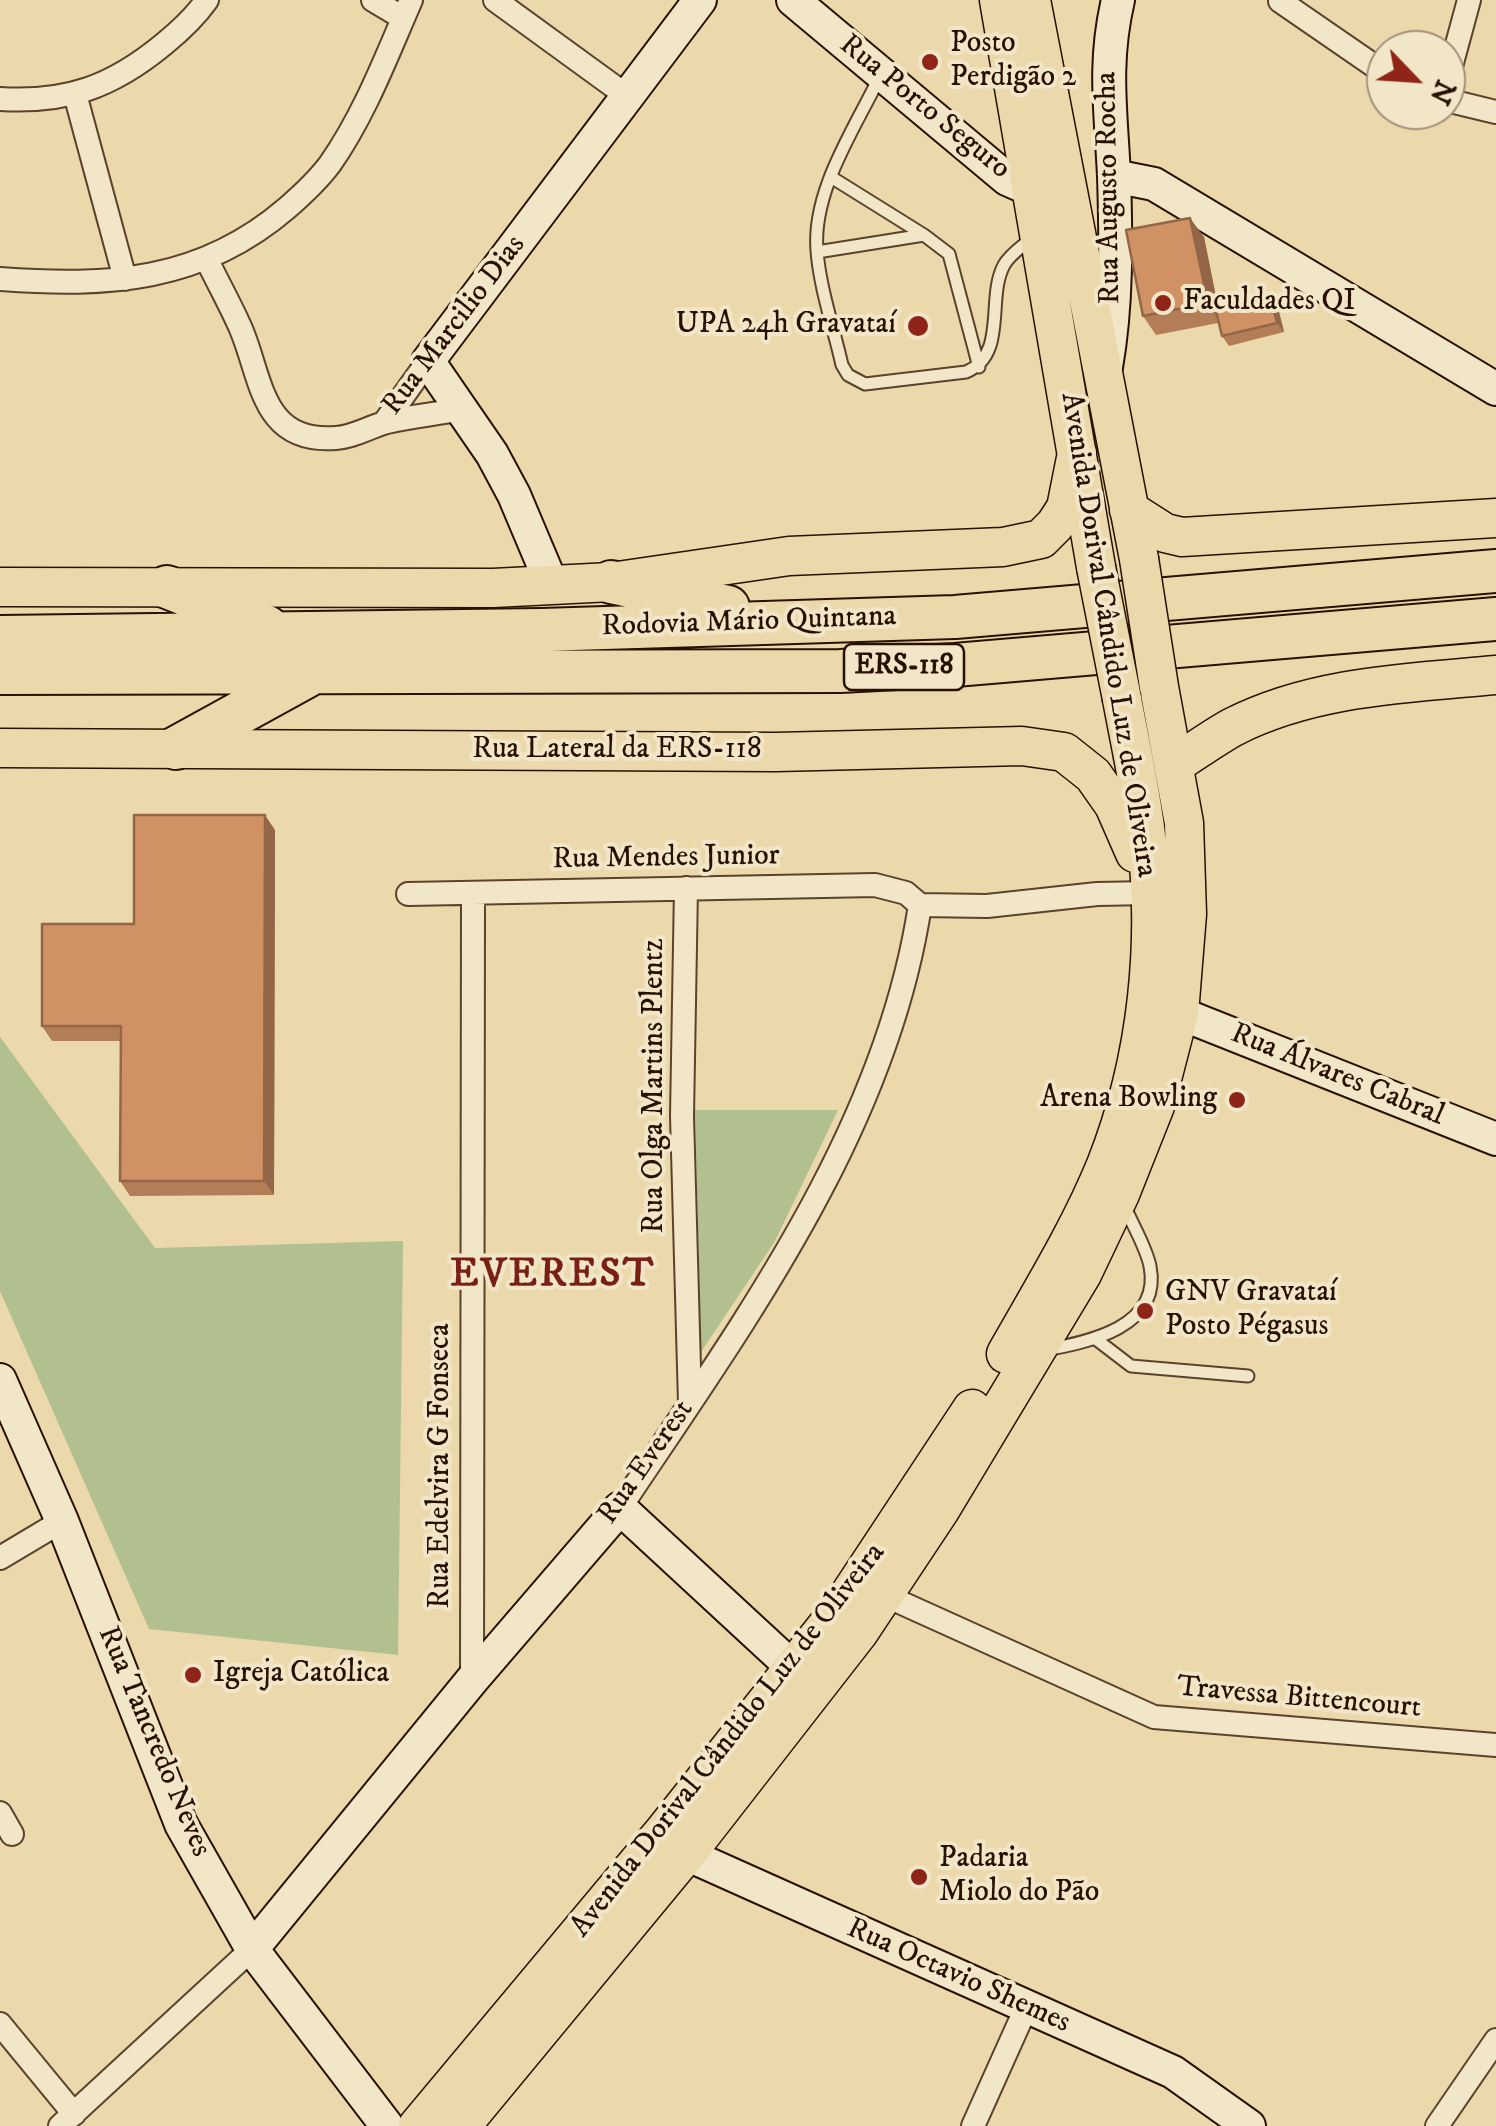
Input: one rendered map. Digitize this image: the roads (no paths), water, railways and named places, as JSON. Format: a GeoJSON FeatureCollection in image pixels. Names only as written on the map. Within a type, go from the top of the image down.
{"type":"FeatureCollection","features":[{"type":"Feature","properties":{"kind":"highway","name":"Rodovia Mário Quintana"},"geometry":{"type":"LineString","coordinates":[[0,637],[286,635],[955,617],[1496,571]]}},
{"type":"Feature","properties":{"kind":"highway"},"geometry":{"type":"LineString","coordinates":[[611,582],[792,621]]}},
{"type":"Feature","properties":{"kind":"highway"},"geometry":{"type":"LineString","coordinates":[[167,587],[286,635]]}},
{"type":"Feature","properties":{"kind":"highway","name":"Rodovia Mário Quintana"},"geometry":{"type":"LineString","coordinates":[[0,673],[840,671],[1496,619]]}},
{"type":"Feature","properties":{"kind":"highway"},"geometry":{"type":"LineString","coordinates":[[176,748],[311,674]]}},
{"type":"Feature","properties":{"kind":"main road","name":"Avenida Dorival Cândido Luz de Oliveira"},"geometry":{"type":"LineString","coordinates":[[418,2126],[674,1844],[858,1632],[940,1510],[1082,1274],[1155,1106],[1179,1013],[1187,914],[1184,823],[1104,377],[998,0]]}},
{"type":"Feature","properties":{"kind":"main road","name":"Avenida Dorival Cândido Luz de Oliveira"},"geometry":{"type":"LineString","coordinates":[[460,2126],[674,1844],[792,1667],[838,1612],[918,1494],[1001,1362],[1076,1230],[1106,1165],[1128,1098],[1148,1000],[1150,893],[1145,828],[1039,232],[1049,187],[1031,0]]}},
{"type":"Feature","properties":{"kind":"main road"},"geometry":{"type":"LineString","coordinates":[[0,586],[552,585],[611,582],[789,556],[1002,548],[1041,539],[1066,508],[1077,453]]}},
{"type":"Feature","properties":{"kind":"main road"},"geometry":{"type":"LineString","coordinates":[[1129,510],[1165,532],[1182,537],[1496,518]]}},
{"type":"Feature","properties":{"kind":"main road"},"geometry":{"type":"LineString","coordinates":[[1175,764],[1234,726],[1300,702],[1376,686],[1496,676]]}},
{"type":"Feature","properties":{"kind":"main road","name":"Rua Lateral da ERS-118"},"geometry":{"type":"LineString","coordinates":[[0,748],[776,752],[1022,746],[1064,752],[1093,775],[1114,805],[1150,893]]}},
{"type":"Feature","properties":{"kind":"street"},"geometry":{"type":"LineString","coordinates":[[0,99],[41,100],[76,94],[113,80],[145,60],[206,0]]}},
{"type":"Feature","properties":{"kind":"street"},"geometry":{"type":"LineString","coordinates":[[0,279],[68,284],[165,273],[207,260],[272,221],[329,166],[369,96],[407,9],[373,0]]}},
{"type":"Feature","properties":{"kind":"street"},"geometry":{"type":"LineString","coordinates":[[495,0],[627,96]]}},
{"type":"Feature","properties":{"kind":"street","name":"Rua Marcilio Dias"},"geometry":{"type":"LineString","coordinates":[[207,260],[242,330],[259,390],[280,421],[316,438],[337,438],[384,423],[700,0]]}},
{"type":"Feature","properties":{"kind":"street","name":"Rua Porto Seguro"},"geometry":{"type":"LineString","coordinates":[[792,0],[1007,178],[1049,187]]}},
{"type":"Feature","properties":{"kind":"street","name":"Rua Augusto Rocha"},"geometry":{"type":"LineString","coordinates":[[1104,377],[1113,329],[1114,176],[1107,64],[1118,0]]}},
{"type":"Feature","properties":{"kind":"street"},"geometry":{"type":"LineString","coordinates":[[1280,0],[1366,60]]}},
{"type":"Feature","properties":{"kind":"street"},"geometry":{"type":"LineString","coordinates":[[1461,30],[1469,0]]}},
{"type":"Feature","properties":{"kind":"street"},"geometry":{"type":"LineString","coordinates":[[76,94],[125,279]]}},
{"type":"Feature","properties":{"kind":"street"},"geometry":{"type":"LineString","coordinates":[[1466,105],[1496,112]]}},
{"type":"Feature","properties":{"kind":"street"},"geometry":{"type":"LineString","coordinates":[[1114,176],[1154,184],[1496,388]]}},
{"type":"Feature","properties":{"kind":"street"},"geometry":{"type":"LineString","coordinates":[[428,361],[514,495],[552,585]]}},
{"type":"Feature","properties":{"kind":"street"},"geometry":{"type":"LineString","coordinates":[[384,423],[462,409]]}},
{"type":"Feature","properties":{"kind":"street","name":"Rua Mendes Junior"},"geometry":{"type":"LineString","coordinates":[[408,894],[876,884],[906,892],[920,906]]}},
{"type":"Feature","properties":{"kind":"street","name":"Rua Olga Martins Plentz"},"geometry":{"type":"LineString","coordinates":[[686,888],[682,1116],[690,1403]]}},
{"type":"Feature","properties":{"kind":"street","name":"Rua Edelvira G Fonseca"},"geometry":{"type":"LineString","coordinates":[[472,1680],[473,893]]}},
{"type":"Feature","properties":{"kind":"street"},"geometry":{"type":"LineString","coordinates":[[920,906],[987,906],[1109,893],[1150,893]]}},
{"type":"Feature","properties":{"kind":"street","name":"Rua Everest"},"geometry":{"type":"LineString","coordinates":[[252,1949],[472,1680],[620,1508],[690,1403],[775,1269],[831,1170],[875,1072],[901,1000],[920,906]]}},
{"type":"Feature","properties":{"kind":"street","name":"Rua Álvares Cabral"},"geometry":{"type":"LineString","coordinates":[[1179,1013],[1496,1139]]}},
{"type":"Feature","properties":{"kind":"street","name":"Rua Tancredo Neves"},"geometry":{"type":"LineString","coordinates":[[0,1380],[62,1521],[182,1824],[252,1949],[386,2126]]}},
{"type":"Feature","properties":{"kind":"street"},"geometry":{"type":"LineString","coordinates":[[620,1508],[792,1667]]}},
{"type":"Feature","properties":{"kind":"street"},"geometry":{"type":"LineString","coordinates":[[0,1558],[62,1521]]}},
{"type":"Feature","properties":{"kind":"street","name":"Travessa Bittencourt"},"geometry":{"type":"LineString","coordinates":[[884,1595],[1154,1717],[1496,1745]]}},
{"type":"Feature","properties":{"kind":"street"},"geometry":{"type":"LineString","coordinates":[[0,1813],[12,1834]]}},
{"type":"Feature","properties":{"kind":"street","name":"Rua Octavio Shemes"},"geometry":{"type":"LineString","coordinates":[[674,1844],[1026,2008],[1174,2072],[1249,2126]]}},
{"type":"Feature","properties":{"kind":"street"},"geometry":{"type":"LineString","coordinates":[[0,2024],[67,2120],[252,1949]]}},
{"type":"Feature","properties":{"kind":"street"},"geometry":{"type":"LineString","coordinates":[[973,2126],[1026,2008]]}},
{"type":"Feature","properties":{"kind":"street"},"geometry":{"type":"LineString","coordinates":[[1437,2126],[1496,2040]]}},
{"type":"Feature","properties":{"kind":"lane"},"geometry":{"type":"LineString","coordinates":[[881,74],[831,177],[819,215],[817,252],[842,365],[856,382],[966,372],[979,367],[991,344],[999,276],[1005,261],[1039,232]]}},
{"type":"Feature","properties":{"kind":"lane"},"geometry":{"type":"LineString","coordinates":[[831,177],[949,254],[979,367]]}},
{"type":"Feature","properties":{"kind":"lane"},"geometry":{"type":"LineString","coordinates":[[817,252],[924,235]]}},
{"type":"Feature","properties":{"kind":"lane"},"geometry":{"type":"LineString","coordinates":[[1037,1351],[1097,1340],[1137,1316],[1150,1294],[1150,1266],[1120,1194]]}},
{"type":"Feature","properties":{"kind":"lane"},"geometry":{"type":"LineString","coordinates":[[1097,1340],[1131,1366],[1248,1376]]}},
{"type":"Feature","properties":{"kind":"place","name":"Posto Perdigão 2"},"geometry":{"type":"Point","coordinates":[930,62]}},
{"type":"Feature","properties":{"kind":"place","name":"Faculdades QI"},"geometry":{"type":"Point","coordinates":[1163,303]}},
{"type":"Feature","properties":{"kind":"place","name":"UPA 24h Gravataí"},"geometry":{"type":"Point","coordinates":[918,326]}},
{"type":"Feature","properties":{"kind":"place","name":"Arena Bowling"},"geometry":{"type":"Point","coordinates":[1237,1100]}},
{"type":"Feature","properties":{"kind":"place","name":"GNV Gravataí Posto Pégasus"},"geometry":{"type":"Point","coordinates":[1145,1311]}},
{"type":"Feature","properties":{"kind":"place","name":"Igreja Católica"},"geometry":{"type":"Point","coordinates":[193,1675]}},
{"type":"Feature","properties":{"kind":"place","name":"Padaria Miolo do Pão"},"geometry":{"type":"Point","coordinates":[919,1877]}},
{"type":"Feature","properties":{"kind":"district","name":"EVEREST"},"geometry":{"type":"Point","coordinates":[553,1277]}}]}
